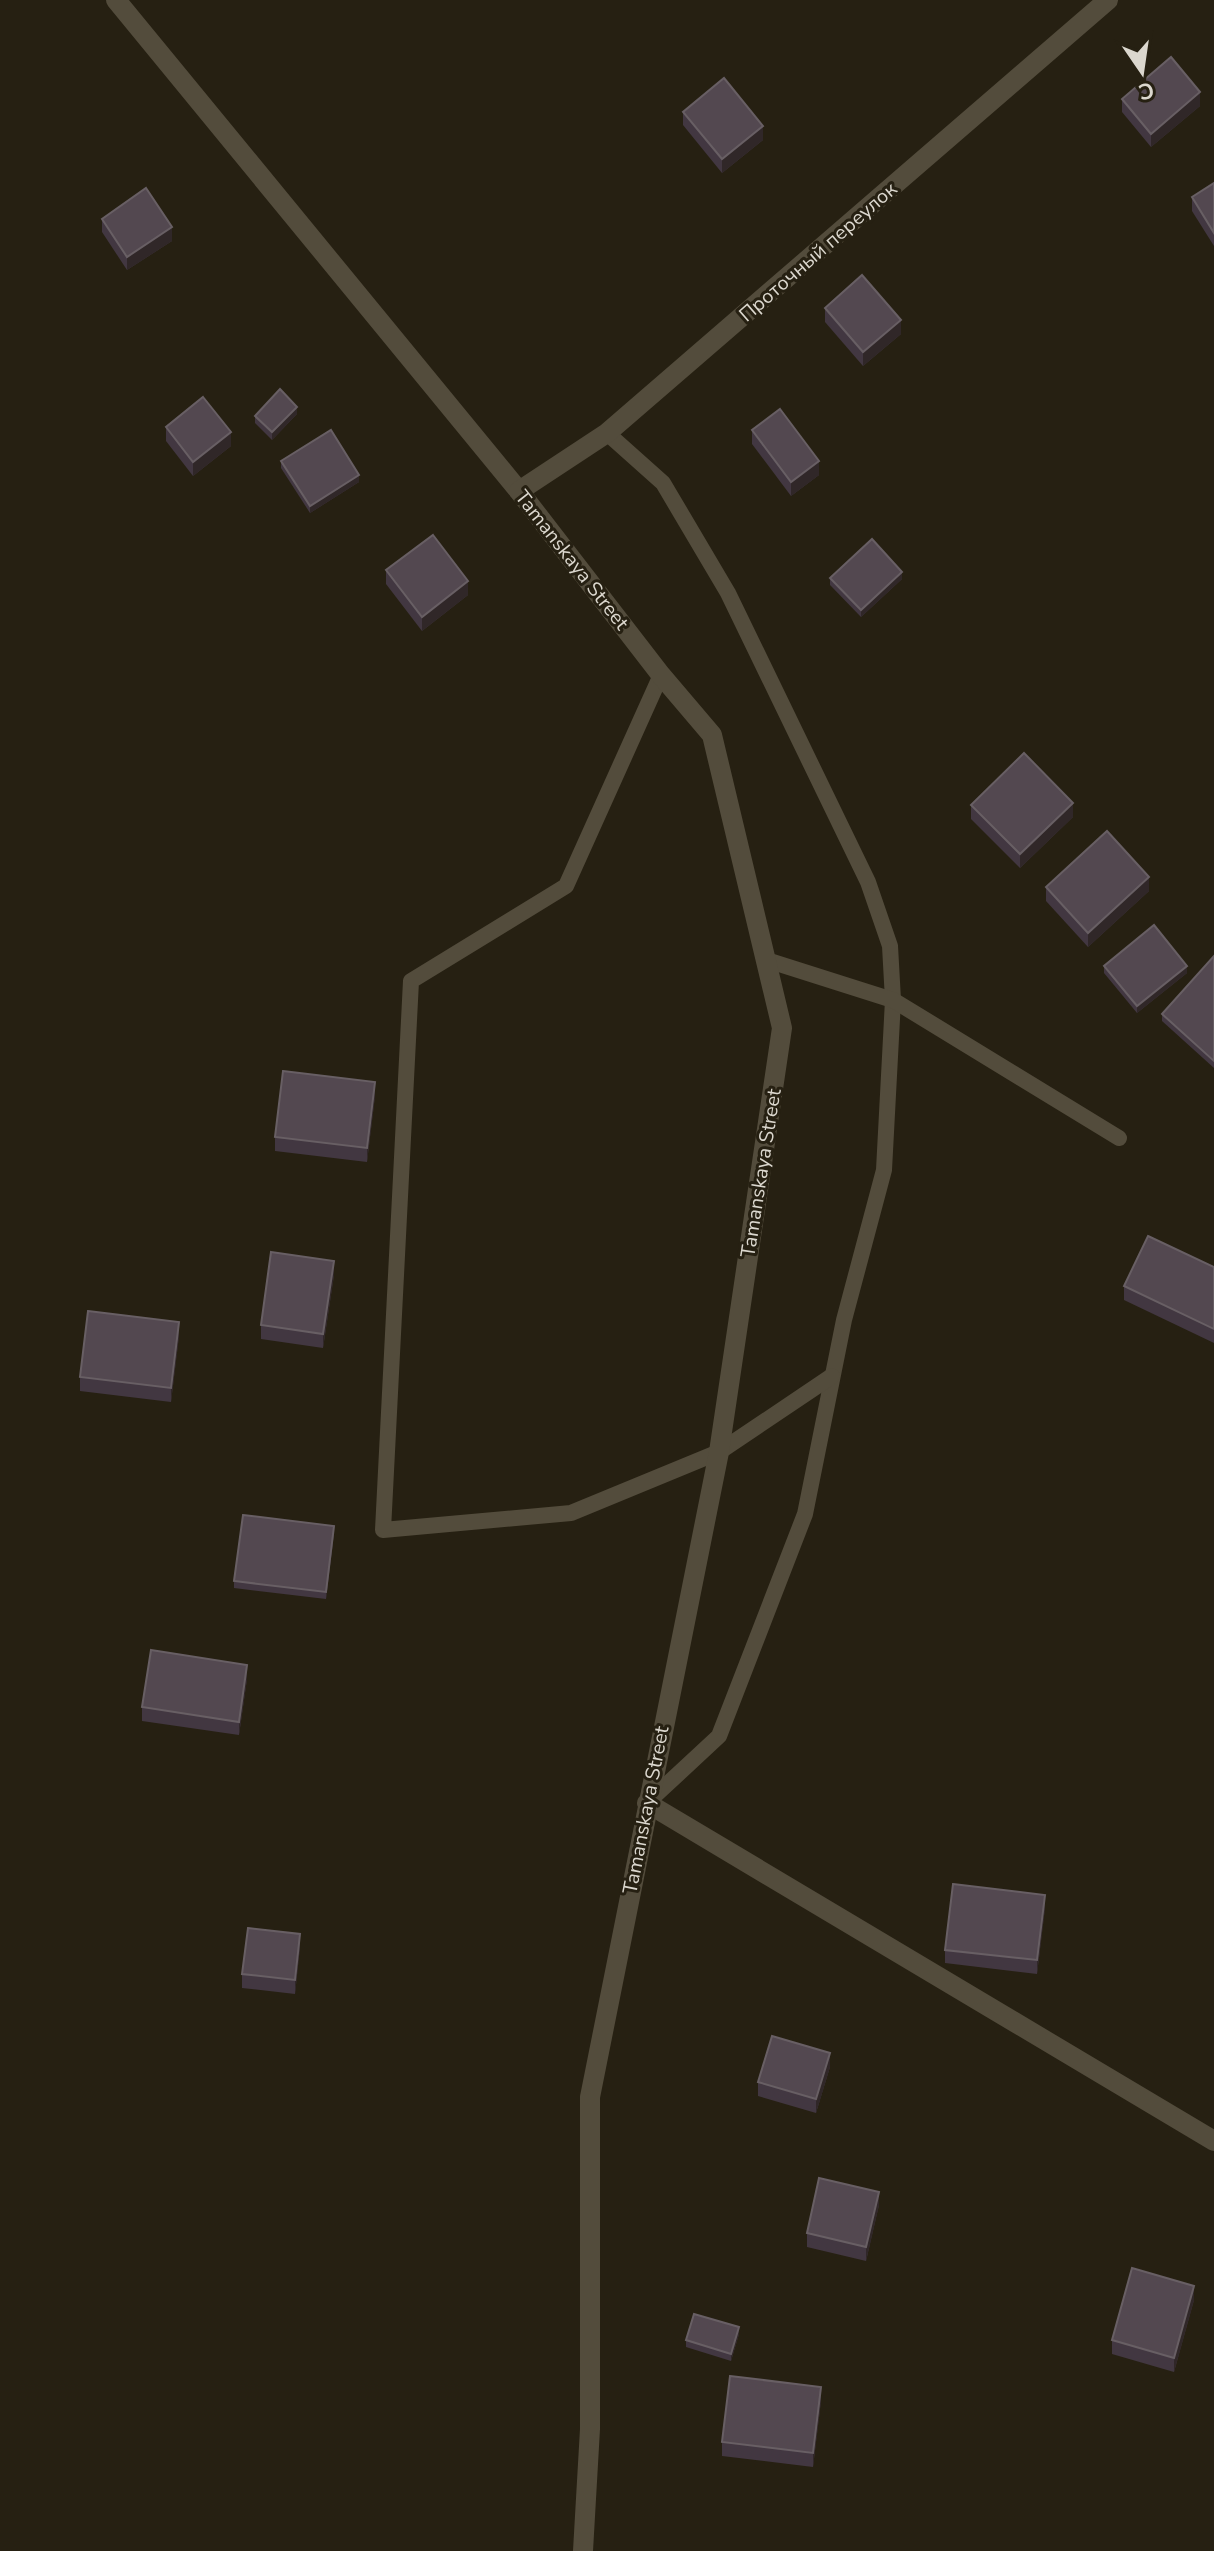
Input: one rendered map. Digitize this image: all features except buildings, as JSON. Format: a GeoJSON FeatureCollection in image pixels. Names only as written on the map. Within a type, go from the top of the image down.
{"type":"FeatureCollection","features":[{"type":"Feature","properties":{"kind":"street","name":"Tamanskaya Street"},"geometry":{"type":"LineString","coordinates":[[116,0],[519,491],[661,675],[712,735],[782,1028],[719,1452],[590,2097],[590,2429],[583,2551]]}},
{"type":"Feature","properties":{"kind":"street","name":"Проточный переулок"},"geometry":{"type":"LineString","coordinates":[[519,491],[607,433],[1108,0]]}},
{"type":"Feature","properties":{"kind":"street"},"geometry":{"type":"LineString","coordinates":[[647,1803],[1214,2141]]}},
{"type":"Feature","properties":{"kind":"lane"},"geometry":{"type":"LineString","coordinates":[[607,433],[663,483],[728,593],[868,882],[890,946],[893,1000],[884,1170],[832,1376],[805,1514],[719,1736],[647,1803]]}},
{"type":"Feature","properties":{"kind":"lane"},"geometry":{"type":"LineString","coordinates":[[661,675],[566,886],[411,981],[383,1530],[571,1513],[719,1452],[832,1376]]}},
{"type":"Feature","properties":{"kind":"lane"},"geometry":{"type":"LineString","coordinates":[[767,960],[893,1000],[1119,1138]]}}]}
